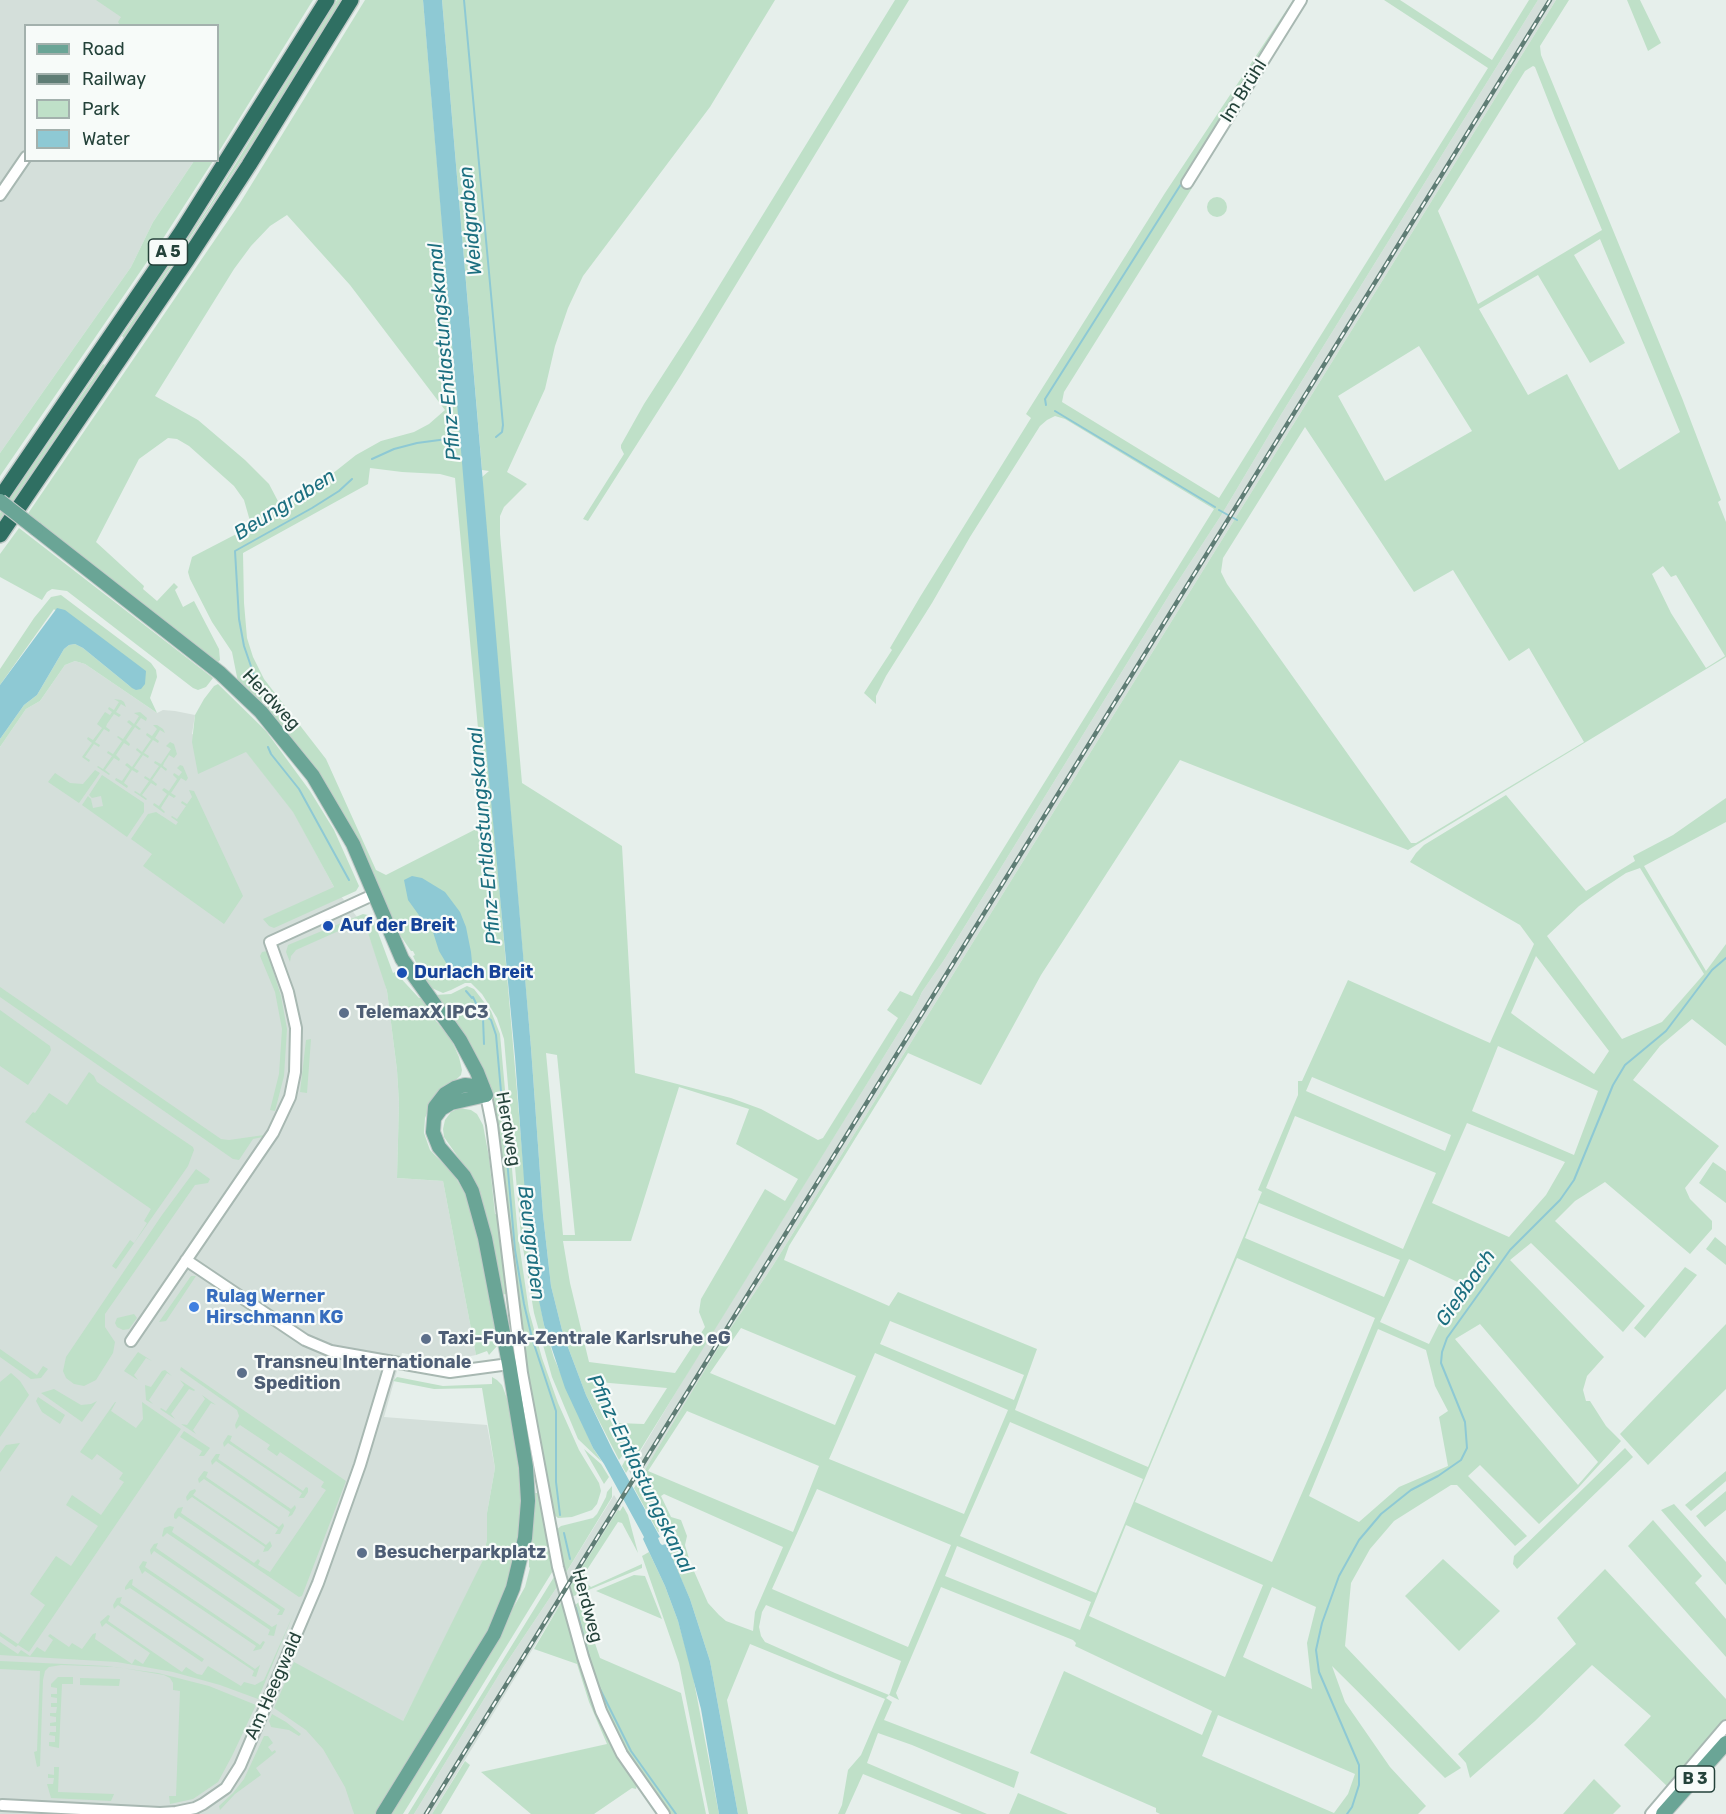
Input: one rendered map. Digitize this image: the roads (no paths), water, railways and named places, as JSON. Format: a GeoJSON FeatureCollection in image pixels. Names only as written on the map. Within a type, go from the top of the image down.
{"type":"FeatureCollection","features":[{"type":"Feature","properties":{"kind":"highway","name":"A 5"},"geometry":{"type":"LineString","coordinates":[[0,500],[183,231],[327,0]]}},
{"type":"Feature","properties":{"kind":"highway","name":"A 5"},"geometry":{"type":"LineString","coordinates":[[0,535],[194,251],[351,0]]}},
{"type":"Feature","properties":{"kind":"main road","name":"Herdweg"},"geometry":{"type":"LineString","coordinates":[[0,500],[199,654],[261,712],[297,755],[328,801],[358,854],[402,959],[469,1055],[484,1091]]}},
{"type":"Feature","properties":{"kind":"main road"},"geometry":{"type":"LineString","coordinates":[[455,1088],[464,1076],[469,1055]]}},
{"type":"Feature","properties":{"kind":"main road"},"geometry":{"type":"LineString","coordinates":[[383,1814],[494,1634],[506,1609],[519,1569],[526,1526],[528,1492],[526,1467],[509,1364],[478,1208],[468,1182],[439,1147],[434,1132],[435,1107],[439,1099],[455,1088],[465,1085],[484,1091]]}},
{"type":"Feature","properties":{"kind":"main road"},"geometry":{"type":"LineString","coordinates":[[434,1119],[441,1109],[451,1103],[484,1091]]}},
{"type":"Feature","properties":{"kind":"main road","name":"B 3"},"geometry":{"type":"LineString","coordinates":[[1663,1814],[1726,1743]]}},
{"type":"Feature","properties":{"kind":"street","name":"Im Brühl"},"geometry":{"type":"LineString","coordinates":[[1187,183],[1301,0]]}},
{"type":"Feature","properties":{"kind":"street"},"geometry":{"type":"LineString","coordinates":[[0,195],[24,160]]}},
{"type":"Feature","properties":{"kind":"street"},"geometry":{"type":"LineString","coordinates":[[131,1341],[273,1133],[290,1097],[295,1072],[296,1028],[288,992],[270,942],[375,894]]}},
{"type":"Feature","properties":{"kind":"street","name":"Herdweg"},"geometry":{"type":"LineString","coordinates":[[484,1091],[492,1125],[522,1372],[558,1567],[601,1711],[622,1754],[664,1814]]}},
{"type":"Feature","properties":{"kind":"street"},"geometry":{"type":"LineString","coordinates":[[186,1260],[305,1340],[331,1351],[450,1372],[509,1364]]}},
{"type":"Feature","properties":{"kind":"street","name":"Am Heegwald"},"geometry":{"type":"LineString","coordinates":[[2,1807],[164,1813],[195,1808],[226,1788],[240,1766],[318,1583],[360,1466],[391,1362]]}},
{"type":"Feature","properties":{"kind":"street"},"geometry":{"type":"LineString","coordinates":[[1651,1814],[1726,1726]]}},
{"type":"Feature","properties":{"kind":"water"},"geometry":{"type":"Polygon","coordinates":[[[423,0],[442,0],[531,1048],[543,1215],[551,1286],[563,1334],[586,1395],[613,1451],[660,1537],[658,1538],[660,1543],[666,1544],[690,1599],[710,1661],[738,1814],[719,1814],[701,1709],[678,1621],[644,1537],[593,1448],[565,1388],[544,1325],[537,1291],[525,1194],[423,0]]]}},
{"type":"Feature","properties":{"kind":"water"},"geometry":{"type":"Polygon","coordinates":[[[57,608],[65,610],[146,671],[145,684],[141,689],[132,688],[83,648],[75,644],[69,645],[64,649],[37,695],[24,705],[0,739],[0,685],[57,608]]]}},
{"type":"Feature","properties":{"kind":"water"},"geometry":{"type":"Polygon","coordinates":[[[412,876],[422,878],[445,892],[460,912],[466,927],[473,973],[462,976],[451,971],[439,951],[432,929],[408,900],[404,880],[412,876]]]}},
{"type":"Feature","properties":{"kind":"waterway","name":"Weidgraben"},"geometry":{"type":"LineString","coordinates":[[464,0],[503,425],[502,432],[496,437]]}},
{"type":"Feature","properties":{"kind":"waterway"},"geometry":{"type":"LineString","coordinates":[[1211,135],[1295,0]]}},
{"type":"Feature","properties":{"kind":"waterway"},"geometry":{"type":"LineString","coordinates":[[1046,405],[1045,399],[1183,181]]}},
{"type":"Feature","properties":{"kind":"waterway"},"geometry":{"type":"LineString","coordinates":[[1055,411],[1215,507]]}},
{"type":"Feature","properties":{"kind":"waterway","name":"Weidgraben"},"geometry":{"type":"LineString","coordinates":[[372,459],[394,449],[447,439]]}},
{"type":"Feature","properties":{"kind":"waterway","name":"Beungraben"},"geometry":{"type":"LineString","coordinates":[[265,694],[254,675],[244,646],[239,619],[235,551],[312,508],[339,491],[352,479]]}},
{"type":"Feature","properties":{"kind":"waterway"},"geometry":{"type":"LineString","coordinates":[[1219,510],[1237,520]]}},
{"type":"Feature","properties":{"kind":"waterway","name":"Beungraben"},"geometry":{"type":"LineString","coordinates":[[268,747],[299,789],[349,880]]}},
{"type":"Feature","properties":{"kind":"waterway","name":"Gießbach"},"geometry":{"type":"LineString","coordinates":[[1347,1814],[1352,1807],[1359,1785],[1359,1765],[1319,1672],[1316,1650],[1322,1623],[1339,1576],[1359,1540],[1381,1514],[1411,1490],[1438,1476],[1461,1460],[1467,1448],[1465,1422],[1441,1363],[1447,1338],[1510,1250],[1560,1200],[1574,1180],[1613,1085],[1625,1065],[1666,1031],[1712,970],[1726,958]]}},
{"type":"Feature","properties":{"kind":"waterway"},"geometry":{"type":"LineString","coordinates":[[466,991],[472,998]]}},
{"type":"Feature","properties":{"kind":"waterway","name":"Beungraben"},"geometry":{"type":"LineString","coordinates":[[473,997],[483,1018],[484,1044]]}},
{"type":"Feature","properties":{"kind":"waterway","name":"Beungraben"},"geometry":{"type":"LineString","coordinates":[[481,1013],[491,1020],[496,1035],[515,1250],[524,1304],[532,1338],[556,1411],[556,1482],[560,1515]]}},
{"type":"Feature","properties":{"kind":"waterway","name":"Beungraben"},"geometry":{"type":"LineString","coordinates":[[564,1533],[570,1559]]}},
{"type":"Feature","properties":{"kind":"waterway","name":"Beungraben"},"geometry":{"type":"LineString","coordinates":[[576,1608],[590,1661]]}},
{"type":"Feature","properties":{"kind":"waterway","name":"Beungraben"},"geometry":{"type":"LineString","coordinates":[[596,1681],[631,1751],[676,1814]]}},
{"type":"Feature","properties":{"kind":"railway"},"geometry":{"type":"LineString","coordinates":[[426,1814],[1550,0]]}},
{"type":"Feature","properties":{"kind":"place","name":"Auf der Breit"},"geometry":{"type":"Point","coordinates":[328,926]}},
{"type":"Feature","properties":{"kind":"place","name":"Durlach Breit"},"geometry":{"type":"Point","coordinates":[402,973]}},
{"type":"Feature","properties":{"kind":"place","name":"TelemaxX IPC3"},"geometry":{"type":"Point","coordinates":[344,1013]}},
{"type":"Feature","properties":{"kind":"place","name":"Rulag Werner Hirschmann KG"},"geometry":{"type":"Point","coordinates":[194,1307]}},
{"type":"Feature","properties":{"kind":"place","name":"Taxi-Funk-Zentrale Karlsruhe eG"},"geometry":{"type":"Point","coordinates":[426,1339]}},
{"type":"Feature","properties":{"kind":"place","name":"Transneu Internationale Spedition"},"geometry":{"type":"Point","coordinates":[242,1373]}},
{"type":"Feature","properties":{"kind":"place","name":"Besucherparkplatz"},"geometry":{"type":"Point","coordinates":[362,1553]}},
{"type":"Feature","properties":{"kind":"water label","name":"Pfinz-Entlastungskanal"},"geometry":{"type":"Point","coordinates":[445,352]}},
{"type":"Feature","properties":{"kind":"water label","name":"Pfinz-Entlastungskanal"},"geometry":{"type":"Point","coordinates":[485,836]}},
{"type":"Feature","properties":{"kind":"water label","name":"Pfinz-Entlastungskanal"},"geometry":{"type":"Point","coordinates":[640,1474]}}]}
